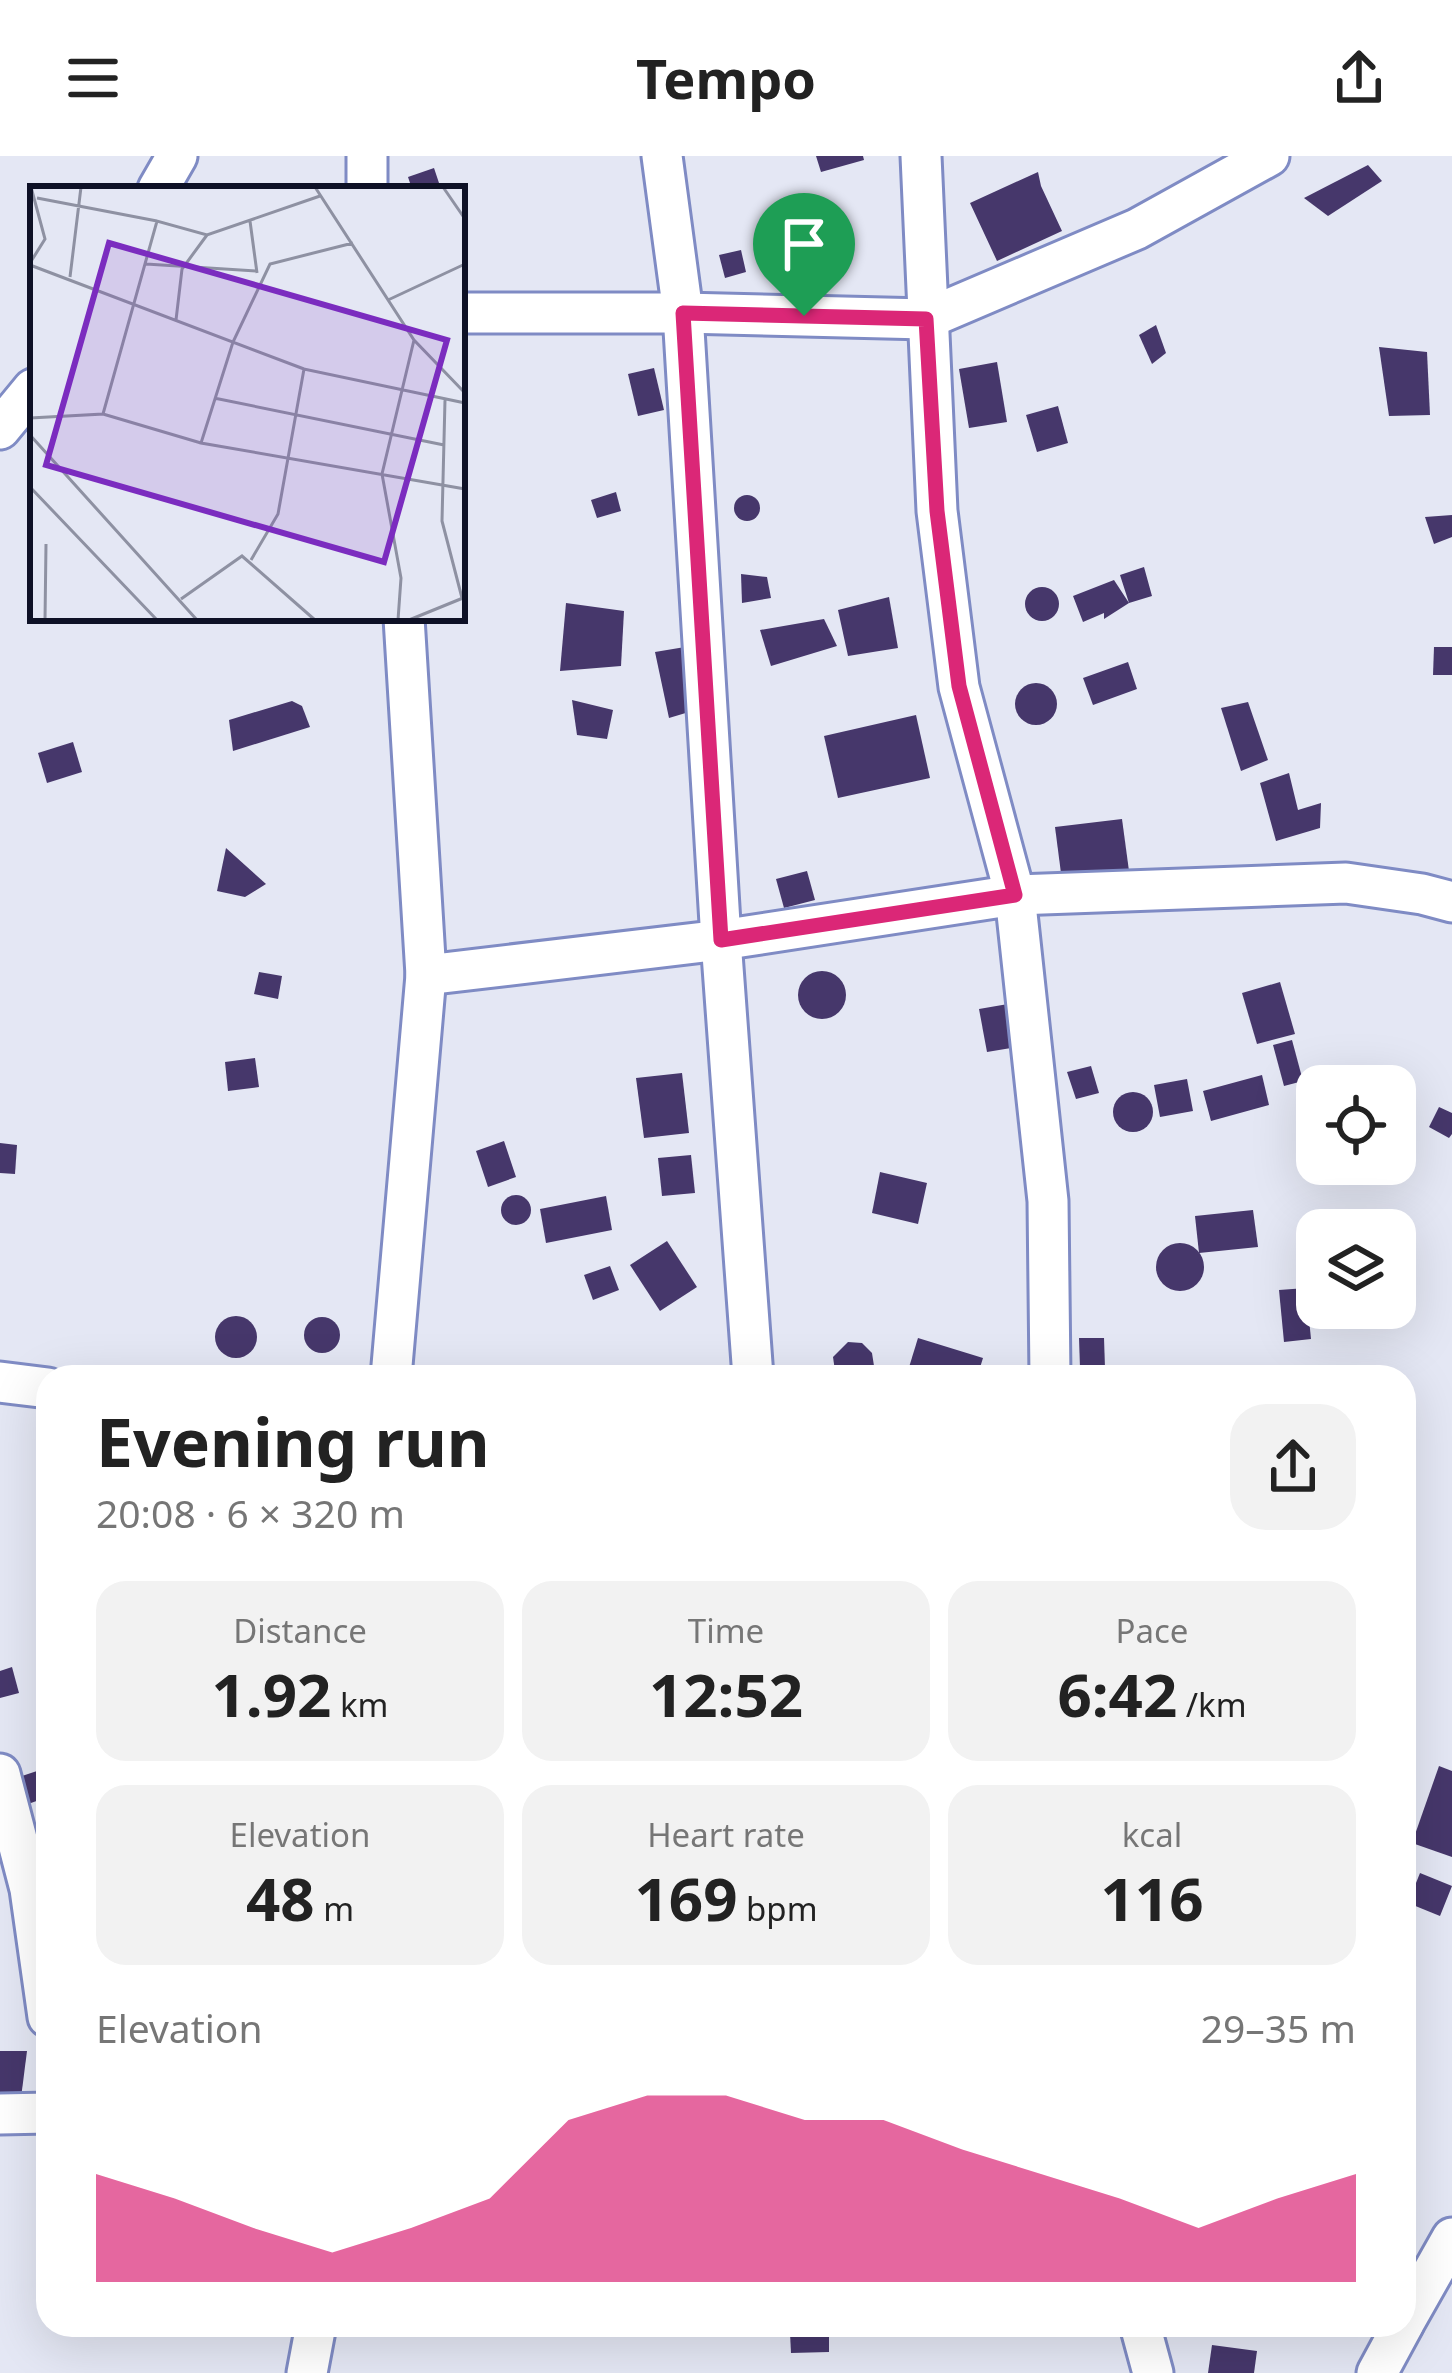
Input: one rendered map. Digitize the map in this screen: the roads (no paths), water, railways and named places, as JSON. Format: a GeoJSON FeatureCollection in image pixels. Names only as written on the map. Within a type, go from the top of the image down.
{"type":"FeatureCollection","features":[{"type":"Feature","properties":{"kind":"street"},"geometry":{"type":"LineString","coordinates":[[160,186],[177,156]]}},
{"type":"Feature","properties":{"kind":"street"},"geometry":{"type":"LineString","coordinates":[[662,156],[683,313],[752,1365]]}},
{"type":"Feature","properties":{"kind":"street"},"geometry":{"type":"LineString","coordinates":[[920,156],[937,511],[959,686],[1015,895],[1048,1202],[1050,1365]]}},
{"type":"Feature","properties":{"kind":"street"},"geometry":{"type":"LineString","coordinates":[[465,313],[926,319],[1137,229],[1269,156]]}},
{"type":"Feature","properties":{"kind":"street"},"geometry":{"type":"LineString","coordinates":[[0,429],[30,393]]}},
{"type":"Feature","properties":{"kind":"street"},"geometry":{"type":"LineString","coordinates":[[392,1365],[426,975],[404,621]]}},
{"type":"Feature","properties":{"kind":"street"},"geometry":{"type":"LineString","coordinates":[[426,975],[721,940],[1015,895],[1346,883],[1452,902]]}},
{"type":"Feature","properties":{"kind":"street"},"geometry":{"type":"LineString","coordinates":[[0,1774],[36,1946]]}},
{"type":"Feature","properties":{"kind":"street"},"geometry":{"type":"LineString","coordinates":[[0,2114],[36,2113]]}},
{"type":"Feature","properties":{"kind":"street"},"geometry":{"type":"LineString","coordinates":[[1416,2302],[1452,2238]]}},
{"type":"Feature","properties":{"kind":"street"},"geometry":{"type":"LineString","coordinates":[[308,2373],[314,2337]]}},
{"type":"Feature","properties":{"kind":"street"},"geometry":{"type":"LineString","coordinates":[[1143,2337],[1153,2373]]}},
{"type":"Feature","properties":{"kind":"street"},"geometry":{"type":"LineString","coordinates":[[1377,2373],[1397,2337]]}}]}
